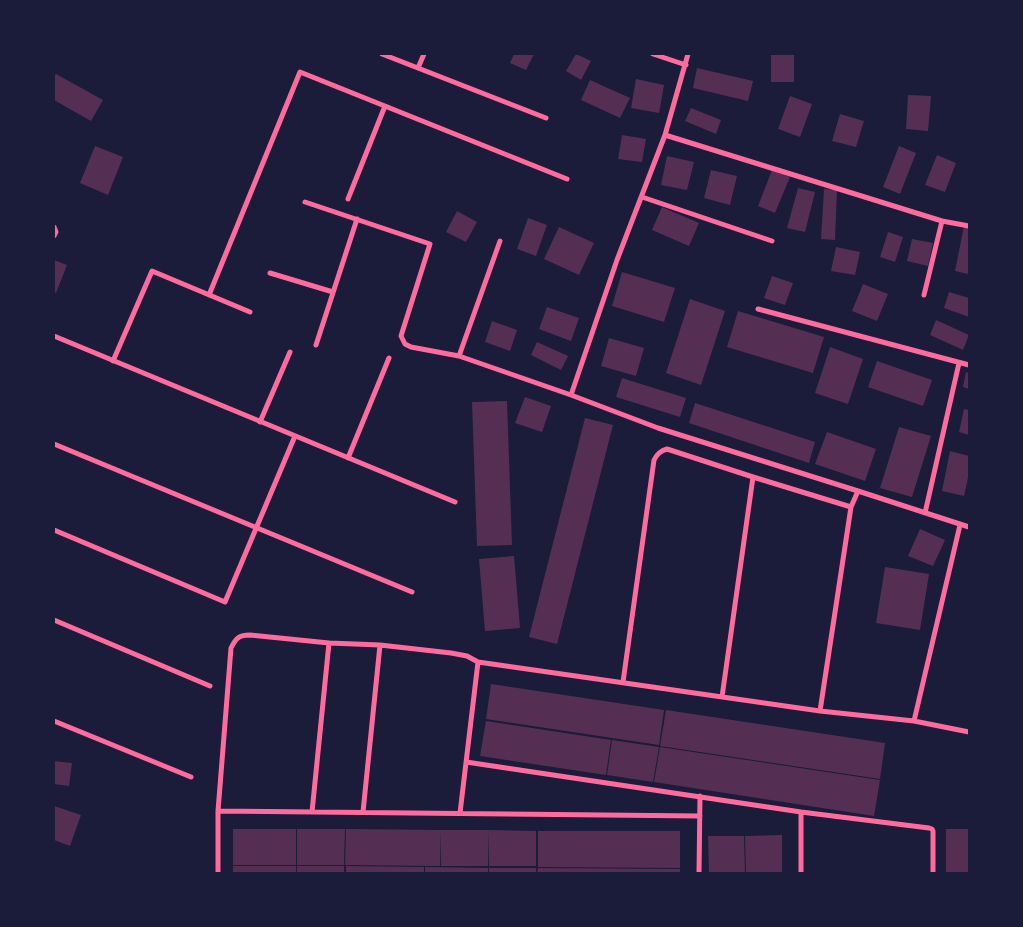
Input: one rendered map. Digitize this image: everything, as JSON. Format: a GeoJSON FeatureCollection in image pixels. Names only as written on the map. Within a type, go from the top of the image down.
{"type":"FeatureCollection","features":[{"type":"Feature","properties":{"kind":"street"},"geometry":{"type":"LineString","coordinates":[[382,54],[546,118]]}},
{"type":"Feature","properties":{"kind":"street"},"geometry":{"type":"LineString","coordinates":[[418,68],[424,54]]}},
{"type":"Feature","properties":{"kind":"street"},"geometry":{"type":"LineString","coordinates":[[653,54],[686,65]]}},
{"type":"Feature","properties":{"kind":"street"},"geometry":{"type":"LineString","coordinates":[[571,395],[617,260],[665,135],[688,54]]}},
{"type":"Feature","properties":{"kind":"street"},"geometry":{"type":"LineString","coordinates":[[209,295],[300,72],[567,179]]}},
{"type":"Feature","properties":{"kind":"street"},"geometry":{"type":"LineString","coordinates":[[348,199],[385,106]]}},
{"type":"Feature","properties":{"kind":"street"},"geometry":{"type":"LineString","coordinates":[[665,135],[942,221],[969,226]]}},
{"type":"Feature","properties":{"kind":"street"},"geometry":{"type":"LineString","coordinates":[[642,197],[772,241]]}},
{"type":"Feature","properties":{"kind":"street"},"geometry":{"type":"LineString","coordinates":[[305,202],[430,244],[401,336],[405,344],[411,348],[460,356],[658,428],[969,527]]}},
{"type":"Feature","properties":{"kind":"street"},"geometry":{"type":"LineString","coordinates":[[316,345],[357,219]]}},
{"type":"Feature","properties":{"kind":"street"},"geometry":{"type":"LineString","coordinates":[[924,295],[942,221]]}},
{"type":"Feature","properties":{"kind":"street"},"geometry":{"type":"LineString","coordinates":[[54,227],[56,232],[54,236]]}},
{"type":"Feature","properties":{"kind":"street"},"geometry":{"type":"LineString","coordinates":[[460,356],[500,241]]}},
{"type":"Feature","properties":{"kind":"street"},"geometry":{"type":"LineString","coordinates":[[113,361],[152,270],[250,312]]}},
{"type":"Feature","properties":{"kind":"street"},"geometry":{"type":"LineString","coordinates":[[270,273],[333,292]]}},
{"type":"Feature","properties":{"kind":"street"},"geometry":{"type":"LineString","coordinates":[[758,309],[969,365]]}},
{"type":"Feature","properties":{"kind":"street"},"geometry":{"type":"LineString","coordinates":[[55,338],[455,502]]}},
{"type":"Feature","properties":{"kind":"street"},"geometry":{"type":"LineString","coordinates":[[260,422],[290,352]]}},
{"type":"Feature","properties":{"kind":"street"},"geometry":{"type":"LineString","coordinates":[[348,458],[389,358]]}},
{"type":"Feature","properties":{"kind":"street"},"geometry":{"type":"LineString","coordinates":[[926,513],[959,363]]}},
{"type":"Feature","properties":{"kind":"street"},"geometry":{"type":"LineString","coordinates":[[54,530],[225,602],[295,436]]}},
{"type":"Feature","properties":{"kind":"street"},"geometry":{"type":"LineString","coordinates":[[54,444],[412,592]]}},
{"type":"Feature","properties":{"kind":"street"},"geometry":{"type":"LineString","coordinates":[[623,682],[654,460],[661,450],[667,449],[851,507]]}},
{"type":"Feature","properties":{"kind":"street"},"geometry":{"type":"LineString","coordinates":[[722,697],[753,477]]}},
{"type":"Feature","properties":{"kind":"street"},"geometry":{"type":"LineString","coordinates":[[820,711],[851,507],[858,491]]}},
{"type":"Feature","properties":{"kind":"street"},"geometry":{"type":"LineString","coordinates":[[914,721],[960,525]]}},
{"type":"Feature","properties":{"kind":"street"},"geometry":{"type":"LineString","coordinates":[[54,620],[210,686]]}},
{"type":"Feature","properties":{"kind":"street"},"geometry":{"type":"LineString","coordinates":[[218,873],[218,811],[232,648],[235,641],[242,635],[329,643],[380,645],[452,653],[468,656],[478,662],[820,711],[914,721],[969,732]]}},
{"type":"Feature","properties":{"kind":"street"},"geometry":{"type":"LineString","coordinates":[[312,812],[329,643]]}},
{"type":"Feature","properties":{"kind":"street"},"geometry":{"type":"LineString","coordinates":[[363,812],[380,645]]}},
{"type":"Feature","properties":{"kind":"street"},"geometry":{"type":"LineString","coordinates":[[460,814],[478,662]]}},
{"type":"Feature","properties":{"kind":"street"},"geometry":{"type":"LineString","coordinates":[[54,721],[191,777]]}},
{"type":"Feature","properties":{"kind":"street"},"geometry":{"type":"LineString","coordinates":[[466,762],[801,812],[929,828],[934,832],[933,873]]}},
{"type":"Feature","properties":{"kind":"street"},"geometry":{"type":"LineString","coordinates":[[699,873],[700,796]]}},
{"type":"Feature","properties":{"kind":"street"},"geometry":{"type":"LineString","coordinates":[[218,811],[700,816]]}},
{"type":"Feature","properties":{"kind":"street"},"geometry":{"type":"LineString","coordinates":[[801,812],[801,873]]}},
{"type":"Feature","properties":{"kind":"building"},"geometry":{"type":"Polygon","coordinates":[[[514,54],[534,54],[526,70],[510,63],[514,54]]]}},
{"type":"Feature","properties":{"kind":"building"},"geometry":{"type":"Polygon","coordinates":[[[576,54],[591,61],[581,80],[566,71],[576,54]]]}},
{"type":"Feature","properties":{"kind":"building"},"geometry":{"type":"Polygon","coordinates":[[[771,54],[794,54],[794,82],[771,82],[771,54]]]}},
{"type":"Feature","properties":{"kind":"building"},"geometry":{"type":"Polygon","coordinates":[[[697,68],[753,81],[748,101],[693,88],[697,68]]]}},
{"type":"Feature","properties":{"kind":"building"},"geometry":{"type":"Polygon","coordinates":[[[56,74],[103,100],[91,121],[54,100],[54,77],[56,74]]]}},
{"type":"Feature","properties":{"kind":"building"},"geometry":{"type":"Polygon","coordinates":[[[636,79],[664,85],[659,113],[631,108],[636,79]]]}},
{"type":"Feature","properties":{"kind":"building"},"geometry":{"type":"Polygon","coordinates":[[[590,80],[630,98],[620,118],[581,100],[590,80]]]}},
{"type":"Feature","properties":{"kind":"building"},"geometry":{"type":"Polygon","coordinates":[[[908,95],[931,96],[928,131],[906,129],[908,95]]]}},
{"type":"Feature","properties":{"kind":"building"},"geometry":{"type":"Polygon","coordinates":[[[790,96],[812,104],[800,137],[778,129],[790,96]]]}},
{"type":"Feature","properties":{"kind":"building"},"geometry":{"type":"Polygon","coordinates":[[[691,108],[721,120],[716,134],[685,121],[691,108]]]}},
{"type":"Feature","properties":{"kind":"building"},"geometry":{"type":"Polygon","coordinates":[[[840,114],[864,121],[856,147],[832,141],[840,114]]]}},
{"type":"Feature","properties":{"kind":"building"},"geometry":{"type":"Polygon","coordinates":[[[622,135],[646,139],[642,162],[618,159],[622,135]]]}},
{"type":"Feature","properties":{"kind":"building"},"geometry":{"type":"Polygon","coordinates":[[[95,146],[123,157],[108,195],[80,183],[95,146]]]}},
{"type":"Feature","properties":{"kind":"building"},"geometry":{"type":"Polygon","coordinates":[[[899,146],[916,153],[900,194],[883,187],[899,146]]]}},
{"type":"Feature","properties":{"kind":"building"},"geometry":{"type":"Polygon","coordinates":[[[937,155],[956,163],[945,192],[925,185],[937,155]]]}},
{"type":"Feature","properties":{"kind":"building"},"geometry":{"type":"Polygon","coordinates":[[[667,156],[694,162],[687,190],[661,185],[667,156]]]}},
{"type":"Feature","properties":{"kind":"building"},"geometry":{"type":"Polygon","coordinates":[[[711,170],[737,176],[730,205],[704,198],[711,170]]]}},
{"type":"Feature","properties":{"kind":"building"},"geometry":{"type":"Polygon","coordinates":[[[772,170],[790,177],[775,213],[758,206],[772,170]]]}},
{"type":"Feature","properties":{"kind":"building"},"geometry":{"type":"Polygon","coordinates":[[[798,188],[815,192],[805,232],[787,228],[798,188]]]}},
{"type":"Feature","properties":{"kind":"building"},"geometry":{"type":"Polygon","coordinates":[[[824,189],[837,190],[835,240],[821,239],[824,189]]]}},
{"type":"Feature","properties":{"kind":"building"},"geometry":{"type":"Polygon","coordinates":[[[662,207],[699,223],[689,246],[652,230],[662,207]]]}},
{"type":"Feature","properties":{"kind":"building"},"geometry":{"type":"Polygon","coordinates":[[[457,211],[477,222],[466,242],[446,232],[457,211]]]}},
{"type":"Feature","properties":{"kind":"building"},"geometry":{"type":"Polygon","coordinates":[[[528,218],[547,225],[536,256],[517,249],[528,218]]]}},
{"type":"Feature","properties":{"kind":"building"},"geometry":{"type":"Polygon","coordinates":[[[964,226],[969,227],[968,274],[955,271],[964,226]]]}},
{"type":"Feature","properties":{"kind":"building"},"geometry":{"type":"Polygon","coordinates":[[[559,227],[594,243],[579,275],[544,259],[559,227]]]}},
{"type":"Feature","properties":{"kind":"building"},"geometry":{"type":"Polygon","coordinates":[[[888,232],[903,237],[895,262],[880,257],[888,232]]]}},
{"type":"Feature","properties":{"kind":"building"},"geometry":{"type":"Polygon","coordinates":[[[912,239],[933,243],[928,266],[907,261],[912,239]]]}},
{"type":"Feature","properties":{"kind":"building"},"geometry":{"type":"Polygon","coordinates":[[[836,247],[860,252],[855,275],[831,271],[836,247]]]}},
{"type":"Feature","properties":{"kind":"building"},"geometry":{"type":"Polygon","coordinates":[[[54,260],[67,265],[56,293],[54,292],[54,260]]]}},
{"type":"Feature","properties":{"kind":"building"},"geometry":{"type":"Polygon","coordinates":[[[622,272],[675,288],[664,322],[612,306],[622,272]]]}},
{"type":"Feature","properties":{"kind":"building"},"geometry":{"type":"Polygon","coordinates":[[[772,276],[793,283],[785,305],[764,298],[772,276]]]}},
{"type":"Feature","properties":{"kind":"building"},"geometry":{"type":"Polygon","coordinates":[[[863,284],[888,294],[877,321],[852,311],[863,284]]]}},
{"type":"Feature","properties":{"kind":"building"},"geometry":{"type":"Polygon","coordinates":[[[949,292],[969,298],[969,317],[944,308],[949,292]]]}},
{"type":"Feature","properties":{"kind":"building"},"geometry":{"type":"Polygon","coordinates":[[[690,299],[725,311],[701,385],[666,373],[690,299]]]}},
{"type":"Feature","properties":{"kind":"building"},"geometry":{"type":"Polygon","coordinates":[[[547,307],[579,318],[571,341],[539,329],[547,307]]]}},
{"type":"Feature","properties":{"kind":"building"},"geometry":{"type":"Polygon","coordinates":[[[738,311],[824,337],[813,373],[727,347],[738,311]]]}},
{"type":"Feature","properties":{"kind":"building"},"geometry":{"type":"Polygon","coordinates":[[[936,320],[969,335],[963,350],[930,335],[936,320]]]}},
{"type":"Feature","properties":{"kind":"building"},"geometry":{"type":"Polygon","coordinates":[[[492,321],[517,330],[510,351],[485,342],[492,321]]]}},
{"type":"Feature","properties":{"kind":"building"},"geometry":{"type":"Polygon","coordinates":[[[609,338],[644,348],[636,376],[601,366],[609,338]]]}},
{"type":"Feature","properties":{"kind":"building"},"geometry":{"type":"Polygon","coordinates":[[[537,342],[568,356],[561,370],[531,355],[537,342]]]}},
{"type":"Feature","properties":{"kind":"building"},"geometry":{"type":"Polygon","coordinates":[[[830,347],[863,359],[848,404],[815,393],[830,347]]]}},
{"type":"Feature","properties":{"kind":"building"},"geometry":{"type":"Polygon","coordinates":[[[877,361],[932,380],[923,406],[868,387],[877,361]]]}},
{"type":"Feature","properties":{"kind":"building"},"geometry":{"type":"Polygon","coordinates":[[[966,372],[969,373],[969,389],[963,387],[966,372]]]}},
{"type":"Feature","properties":{"kind":"building"},"geometry":{"type":"Polygon","coordinates":[[[622,378],[686,398],[680,417],[616,397],[622,378]]]}},
{"type":"Feature","properties":{"kind":"building"},"geometry":{"type":"Polygon","coordinates":[[[525,397],[551,406],[542,432],[515,423],[525,397]]]}},
{"type":"Feature","properties":{"kind":"building"},"geometry":{"type":"Polygon","coordinates":[[[507,401],[512,545],[477,546],[472,402],[507,401]]]}},
{"type":"Feature","properties":{"kind":"building"},"geometry":{"type":"Polygon","coordinates":[[[695,403],[815,442],[809,463],[689,423],[695,403]]]}},
{"type":"Feature","properties":{"kind":"building"},"geometry":{"type":"Polygon","coordinates":[[[964,409],[969,410],[969,435],[959,432],[964,409]]]}},
{"type":"Feature","properties":{"kind":"building"},"geometry":{"type":"Polygon","coordinates":[[[585,418],[613,425],[557,644],[529,637],[585,418]]]}},
{"type":"Feature","properties":{"kind":"building"},"geometry":{"type":"Polygon","coordinates":[[[899,427],[931,436],[912,497],[880,488],[899,427]]]}},
{"type":"Feature","properties":{"kind":"building"},"geometry":{"type":"Polygon","coordinates":[[[827,432],[876,449],[865,481],[815,464],[827,432]]]}},
{"type":"Feature","properties":{"kind":"building"},"geometry":{"type":"Polygon","coordinates":[[[950,451],[969,456],[969,473],[964,496],[942,491],[950,451]]]}},
{"type":"Feature","properties":{"kind":"building"},"geometry":{"type":"Polygon","coordinates":[[[920,529],[945,540],[933,566],[908,556],[920,529]]]}},
{"type":"Feature","properties":{"kind":"building"},"geometry":{"type":"Polygon","coordinates":[[[514,556],[520,628],[485,631],[479,559],[514,556]]]}},
{"type":"Feature","properties":{"kind":"building"},"geometry":{"type":"Polygon","coordinates":[[[885,567],[929,574],[920,630],[876,623],[885,567]]]}},
{"type":"Feature","properties":{"kind":"building"},"geometry":{"type":"Polygon","coordinates":[[[491,684],[664,710],[659,745],[486,719],[491,684]]]}},
{"type":"Feature","properties":{"kind":"building"},"geometry":{"type":"Polygon","coordinates":[[[666,710],[885,743],[880,779],[660,746],[666,710]]]}},
{"type":"Feature","properties":{"kind":"building"},"geometry":{"type":"Polygon","coordinates":[[[486,721],[611,740],[606,775],[480,756],[486,721]]]}},
{"type":"Feature","properties":{"kind":"building"},"geometry":{"type":"Polygon","coordinates":[[[612,740],[659,747],[653,782],[607,775],[612,740]]]}},
{"type":"Feature","properties":{"kind":"building"},"geometry":{"type":"Polygon","coordinates":[[[660,747],[880,780],[874,816],[654,782],[660,747]]]}},
{"type":"Feature","properties":{"kind":"building"},"geometry":{"type":"Polygon","coordinates":[[[54,761],[72,763],[69,786],[54,784],[54,761]]]}},
{"type":"Feature","properties":{"kind":"building"},"geometry":{"type":"Polygon","coordinates":[[[54,806],[81,815],[70,846],[54,840],[54,806]]]}},
{"type":"Feature","properties":{"kind":"building"},"geometry":{"type":"Polygon","coordinates":[[[233,829],[296,829],[296,865],[233,865],[233,829]]]}},
{"type":"Feature","properties":{"kind":"building"},"geometry":{"type":"Polygon","coordinates":[[[297,829],[345,829],[344,865],[297,865],[297,829]]]}},
{"type":"Feature","properties":{"kind":"building"},"geometry":{"type":"Polygon","coordinates":[[[346,829],[441,830],[440,866],[345,865],[346,829]]]}},
{"type":"Feature","properties":{"kind":"building"},"geometry":{"type":"Polygon","coordinates":[[[946,829],[969,829],[969,873],[946,873],[946,829]]]}},
{"type":"Feature","properties":{"kind":"building"},"geometry":{"type":"Polygon","coordinates":[[[441,830],[489,830],[488,866],[441,866],[441,830]]]}},
{"type":"Feature","properties":{"kind":"building"},"geometry":{"type":"Polygon","coordinates":[[[489,830],[536,831],[536,866],[489,866],[489,830]]]}},
{"type":"Feature","properties":{"kind":"building"},"geometry":{"type":"Polygon","coordinates":[[[538,831],[680,831],[680,868],[538,867],[538,831]]]}},
{"type":"Feature","properties":{"kind":"building"},"geometry":{"type":"Polygon","coordinates":[[[782,835],[782,873],[746,873],[745,836],[782,835]]]}},
{"type":"Feature","properties":{"kind":"building"},"geometry":{"type":"Polygon","coordinates":[[[708,836],[744,836],[745,873],[709,873],[708,836]]]}},
{"type":"Feature","properties":{"kind":"building"},"geometry":{"type":"Polygon","coordinates":[[[233,866],[296,866],[296,873],[233,873],[233,866]]]}},
{"type":"Feature","properties":{"kind":"building"},"geometry":{"type":"Polygon","coordinates":[[[297,866],[344,866],[344,873],[297,873],[297,866]]]}},
{"type":"Feature","properties":{"kind":"building"},"geometry":{"type":"Polygon","coordinates":[[[346,866],[424,867],[424,873],[346,873],[346,866]]]}},
{"type":"Feature","properties":{"kind":"building"},"geometry":{"type":"Polygon","coordinates":[[[425,867],[488,868],[488,873],[425,873],[425,867]]]}},
{"type":"Feature","properties":{"kind":"building"},"geometry":{"type":"Polygon","coordinates":[[[489,868],[536,868],[536,873],[489,873],[489,868]]]}},
{"type":"Feature","properties":{"kind":"building"},"geometry":{"type":"Polygon","coordinates":[[[538,868],[680,869],[680,873],[537,873],[538,868]]]}}]}
